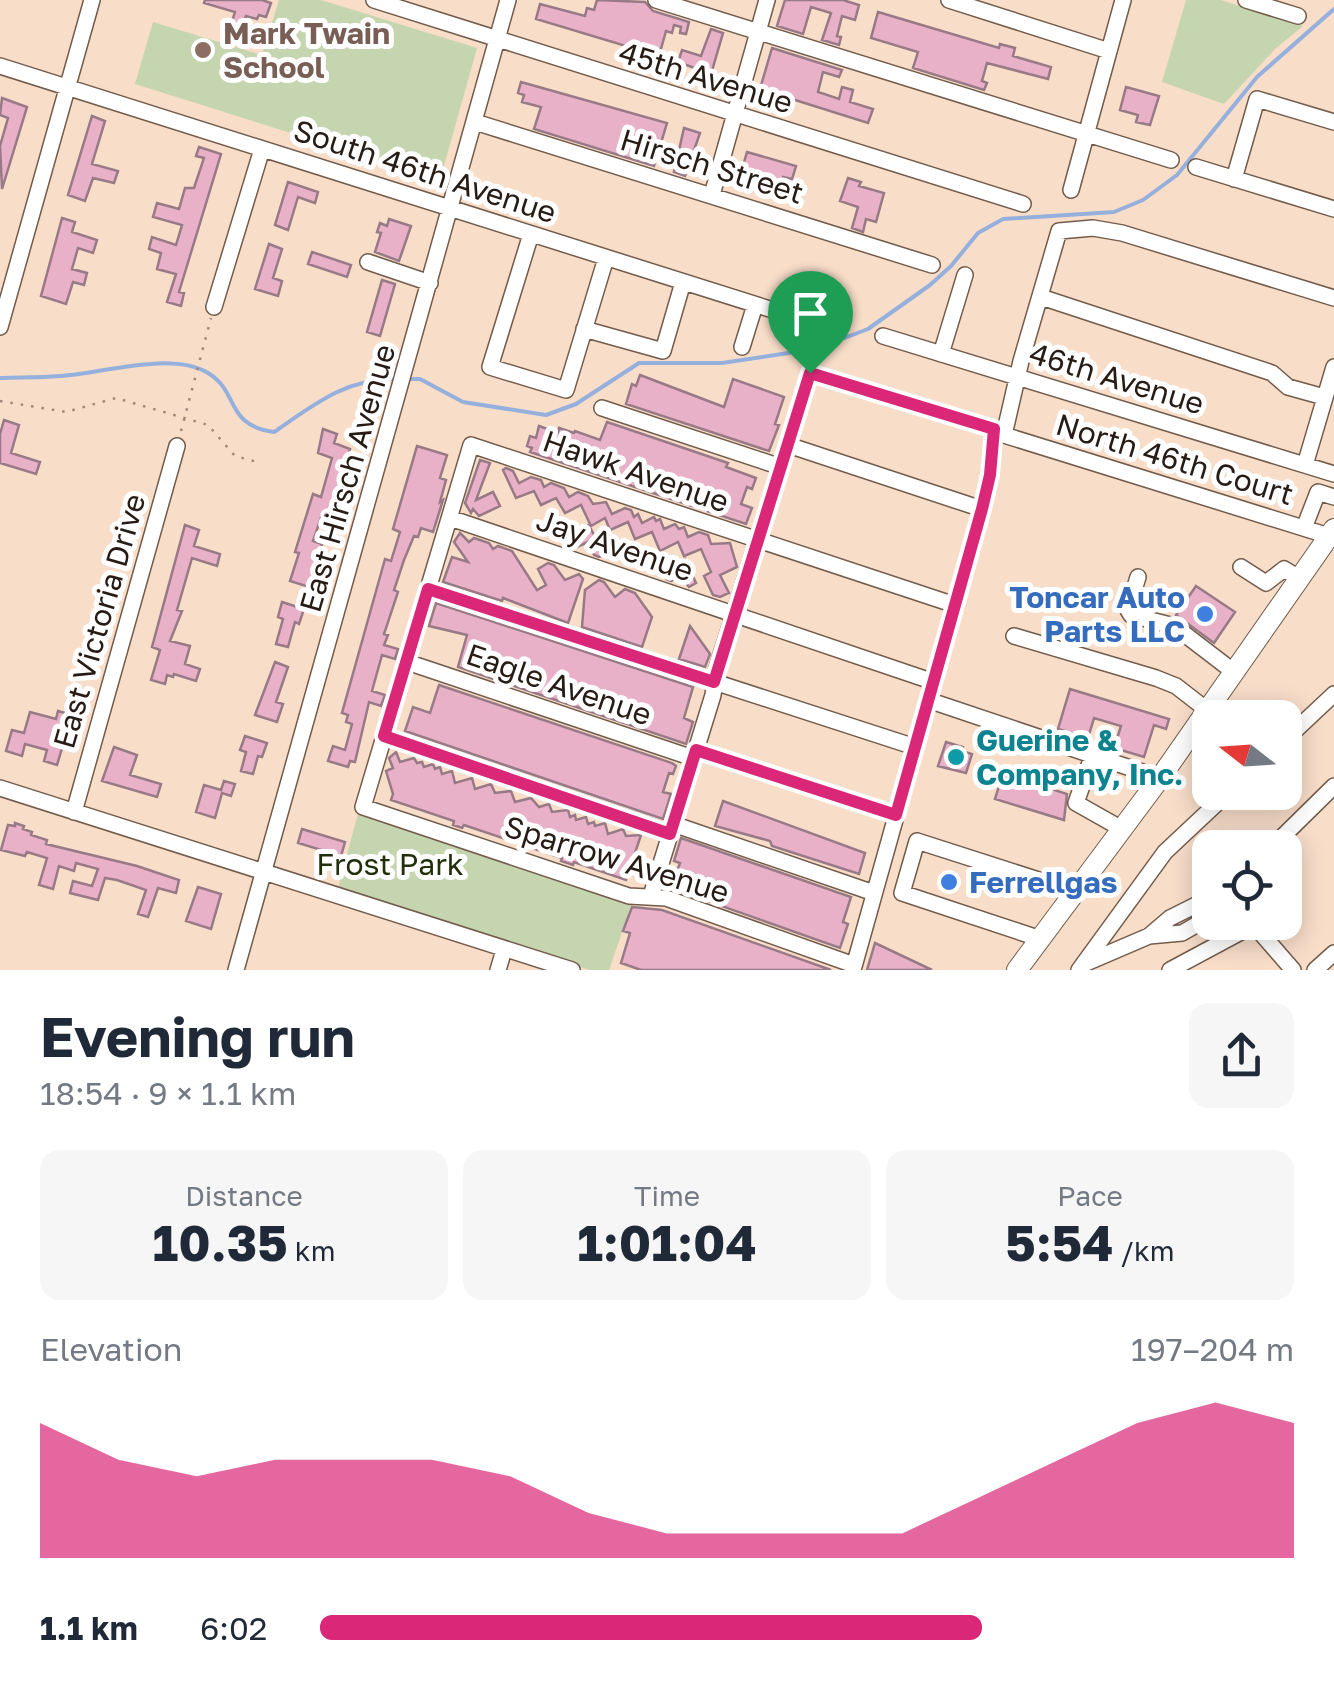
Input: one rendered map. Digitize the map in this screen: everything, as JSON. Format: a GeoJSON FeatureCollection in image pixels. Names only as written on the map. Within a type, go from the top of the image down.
{"type":"FeatureCollection","features":[{"type":"Feature","properties":{"kind":"main road"},"geometry":{"type":"LineString","coordinates":[[1214,700],[1332,530]]}},
{"type":"Feature","properties":{"kind":"main road"},"geometry":{"type":"LineString","coordinates":[[1017,970],[1192,732]]}},
{"type":"Feature","properties":{"kind":"street"},"geometry":{"type":"LineString","coordinates":[[0,327],[92,0]]}},
{"type":"Feature","properties":{"kind":"street","name":"45th Avenue"},"geometry":{"type":"LineString","coordinates":[[374,0],[1023,204]]}},
{"type":"Feature","properties":{"kind":"street","name":"East Hirsch Avenue"},"geometry":{"type":"LineString","coordinates":[[236,970],[508,0]]}},
{"type":"Feature","properties":{"kind":"street"},"geometry":{"type":"LineString","coordinates":[[656,0],[1171,160]]}},
{"type":"Feature","properties":{"kind":"street"},"geometry":{"type":"LineString","coordinates":[[712,195],[767,0]]}},
{"type":"Feature","properties":{"kind":"street"},"geometry":{"type":"LineString","coordinates":[[949,0],[1110,51]]}},
{"type":"Feature","properties":{"kind":"street"},"geometry":{"type":"LineString","coordinates":[[1071,190],[1124,0]]}},
{"type":"Feature","properties":{"kind":"street"},"geometry":{"type":"LineString","coordinates":[[1246,0],[1298,16]]}},
{"type":"Feature","properties":{"kind":"street","name":"South 46th Avenue"},"geometry":{"type":"LineString","coordinates":[[0,66],[832,330]]}},
{"type":"Feature","properties":{"kind":"street"},"geometry":{"type":"LineString","coordinates":[[1234,179],[1257,99],[1334,122]]}},
{"type":"Feature","properties":{"kind":"street","name":"Hirsch Street"},"geometry":{"type":"LineString","coordinates":[[475,122],[932,265]]}},
{"type":"Feature","properties":{"kind":"street"},"geometry":{"type":"LineString","coordinates":[[214,308],[262,148]]}},
{"type":"Feature","properties":{"kind":"street"},"geometry":{"type":"LineString","coordinates":[[1196,167],[1334,209]]}},
{"type":"Feature","properties":{"kind":"street"},"geometry":{"type":"LineString","coordinates":[[853,968],[982,509],[999,432],[1020,377],[1021,361],[1059,232],[1092,228],[1122,233],[1334,298]]}},
{"type":"Feature","properties":{"kind":"street"},"geometry":{"type":"LineString","coordinates":[[530,234],[490,367],[566,390],[606,258]]}},
{"type":"Feature","properties":{"kind":"street"},"geometry":{"type":"LineString","coordinates":[[368,262],[430,283]]}},
{"type":"Feature","properties":{"kind":"street"},"geometry":{"type":"LineString","coordinates":[[941,354],[965,274]]}},
{"type":"Feature","properties":{"kind":"street"},"geometry":{"type":"LineString","coordinates":[[584,329],[662,351],[682,282]]}},
{"type":"Feature","properties":{"kind":"street"},"geometry":{"type":"LineString","coordinates":[[1041,297],[1272,374],[1288,387],[1324,397]]}},
{"type":"Feature","properties":{"kind":"street"},"geometry":{"type":"LineString","coordinates":[[742,347],[755,305]]}},
{"type":"Feature","properties":{"kind":"street","name":"46th Avenue"},"geometry":{"type":"LineString","coordinates":[[883,336],[1334,474]]}},
{"type":"Feature","properties":{"kind":"street"},"geometry":{"type":"LineString","coordinates":[[1304,465],[1334,367]]}},
{"type":"Feature","properties":{"kind":"street","name":"North 46th Court"},"geometry":{"type":"LineString","coordinates":[[788,445],[810,373],[1332,530]]}},
{"type":"Feature","properties":{"kind":"street"},"geometry":{"type":"LineString","coordinates":[[602,408],[781,467]]}},
{"type":"Feature","properties":{"kind":"street","name":"Hawk Avenue"},"geometry":{"type":"LineString","coordinates":[[450,518],[471,445],[955,604]]}},
{"type":"Feature","properties":{"kind":"street"},"geometry":{"type":"LineString","coordinates":[[651,896],[788,445],[982,509]]}},
{"type":"Feature","properties":{"kind":"street","name":"East Victoria Drive"},"geometry":{"type":"LineString","coordinates":[[74,812],[177,446]]}},
{"type":"Feature","properties":{"kind":"street"},"geometry":{"type":"LineString","coordinates":[[1306,522],[1318,492],[1334,497]]}},
{"type":"Feature","properties":{"kind":"street"},"geometry":{"type":"LineString","coordinates":[[450,518],[384,736],[874,893]]}},
{"type":"Feature","properties":{"kind":"street","name":"Jay Avenue"},"geometry":{"type":"LineString","coordinates":[[450,518],[934,682]]}},
{"type":"Feature","properties":{"kind":"street"},"geometry":{"type":"LineString","coordinates":[[1242,566],[1266,583],[1284,569],[1299,578]]}},
{"type":"Feature","properties":{"kind":"street"},"geometry":{"type":"LineString","coordinates":[[1138,577],[1128,610],[1131,615],[1174,626],[1234,672]]}},
{"type":"Feature","properties":{"kind":"street"},"geometry":{"type":"LineString","coordinates":[[428,589],[915,747]]}},
{"type":"Feature","properties":{"kind":"street"},"geometry":{"type":"LineString","coordinates":[[1014,636],[1156,678],[1176,686],[1194,700]]}},
{"type":"Feature","properties":{"kind":"street","name":"Eagle Avenue"},"geometry":{"type":"LineString","coordinates":[[407,662],[896,815]]}},
{"type":"Feature","properties":{"kind":"street"},"geometry":{"type":"LineString","coordinates":[[1302,724],[1334,694]]}},
{"type":"Feature","properties":{"kind":"street"},"geometry":{"type":"LineString","coordinates":[[928,700],[1160,778]]}},
{"type":"Feature","properties":{"kind":"street","name":"Sparrow Avenue"},"geometry":{"type":"LineString","coordinates":[[384,736],[364,808],[630,896],[666,898],[853,968]]}},
{"type":"Feature","properties":{"kind":"street"},"geometry":{"type":"LineString","coordinates":[[1092,754],[1076,803],[1122,829]]}},
{"type":"Feature","properties":{"kind":"street"},"geometry":{"type":"LineString","coordinates":[[1289,830],[1334,786]]}},
{"type":"Feature","properties":{"kind":"street"},"geometry":{"type":"LineString","coordinates":[[0,788],[572,970]]}},
{"type":"Feature","properties":{"kind":"street"},"geometry":{"type":"LineString","coordinates":[[1084,968],[1165,852],[1210,810]]}},
{"type":"Feature","properties":{"kind":"street"},"geometry":{"type":"LineString","coordinates":[[1041,939],[902,893],[918,841],[1076,892]]}},
{"type":"Feature","properties":{"kind":"street"},"geometry":{"type":"LineString","coordinates":[[1084,968],[1149,936],[1170,918],[1192,907]]}},
{"type":"Feature","properties":{"kind":"street"},"geometry":{"type":"LineString","coordinates":[[1149,936],[1182,932],[1192,927]]}},
{"type":"Feature","properties":{"kind":"street"},"geometry":{"type":"LineString","coordinates":[[1170,970],[1224,940]]}},
{"type":"Feature","properties":{"kind":"street"},"geometry":{"type":"LineString","coordinates":[[1267,940],[1293,970]]}},
{"type":"Feature","properties":{"kind":"street"},"geometry":{"type":"LineString","coordinates":[[498,970],[504,950]]}},
{"type":"Feature","properties":{"kind":"street"},"geometry":{"type":"LineString","coordinates":[[1314,970],[1334,953]]}},
{"type":"Feature","properties":{"kind":"path"},"geometry":{"type":"LineString","coordinates":[[177,446],[214,308]]}},
{"type":"Feature","properties":{"kind":"path"},"geometry":{"type":"LineString","coordinates":[[0,401],[66,412],[116,398],[208,425],[235,456],[260,463]]}},
{"type":"Feature","properties":{"kind":"green space"},"geometry":{"type":"Polygon","coordinates":[[[279,0],[321,0],[477,48],[440,180],[135,84],[153,22],[262,55],[279,0]]]}},
{"type":"Feature","properties":{"kind":"green space"},"geometry":{"type":"Polygon","coordinates":[[[1186,0],[1221,0],[1303,26],[1276,48],[1224,104],[1162,82],[1186,0]]]}},
{"type":"Feature","properties":{"kind":"green space","name":"Frost Park"},"geometry":{"type":"Polygon","coordinates":[[[359,810],[633,900],[609,970],[590,970],[337,892],[359,810]]]}},
{"type":"Feature","properties":{"kind":"building"},"geometry":{"type":"Polygon","coordinates":[[[597,0],[645,2],[653,11],[689,22],[686,34],[674,25],[672,33],[666,31],[659,56],[536,19],[540,4],[585,16],[587,8],[594,10],[597,0]]]}},
{"type":"Feature","properties":{"kind":"building"},"geometry":{"type":"Polygon","coordinates":[[[785,0],[843,0],[859,5],[855,20],[842,16],[839,45],[822,40],[831,13],[811,7],[803,34],[777,26],[785,0]]]}},
{"type":"Feature","properties":{"kind":"building"},"geometry":{"type":"Polygon","coordinates":[[[204,3],[271,3],[266,17],[246,16],[240,34],[229,31],[235,12],[204,3]]]}},
{"type":"Feature","properties":{"kind":"building"},"geometry":{"type":"Polygon","coordinates":[[[878,12],[999,48],[1000,44],[1015,48],[1013,56],[1051,67],[1048,79],[987,63],[984,90],[913,68],[918,52],[871,38],[878,12]]]}},
{"type":"Feature","properties":{"kind":"building"},"geometry":{"type":"Polygon","coordinates":[[[711,29],[723,33],[711,74],[678,62],[682,50],[701,56],[711,29]]]}},
{"type":"Feature","properties":{"kind":"building"},"geometry":{"type":"Polygon","coordinates":[[[772,48],[842,70],[839,77],[823,72],[818,92],[839,99],[842,87],[853,90],[850,102],[873,109],[868,123],[760,89],[772,48]]]}},
{"type":"Feature","properties":{"kind":"building"},"geometry":{"type":"Polygon","coordinates":[[[521,82],[667,123],[654,166],[534,129],[541,107],[522,102],[524,95],[518,93],[521,82]]]}},
{"type":"Feature","properties":{"kind":"building"},"geometry":{"type":"Polygon","coordinates":[[[1126,87],[1159,96],[1150,125],[1136,122],[1138,115],[1120,110],[1126,87]]]}},
{"type":"Feature","properties":{"kind":"building"},"geometry":{"type":"Polygon","coordinates":[[[2,98],[27,107],[2,189],[0,146],[8,118],[0,115],[2,98]]]}},
{"type":"Feature","properties":{"kind":"building"},"geometry":{"type":"Polygon","coordinates":[[[92,116],[105,121],[92,164],[118,171],[114,183],[93,178],[85,201],[68,195],[92,116]]]}},
{"type":"Feature","properties":{"kind":"building"},"geometry":{"type":"Polygon","coordinates":[[[684,128],[700,133],[685,176],[674,172],[684,128]]]}},
{"type":"Feature","properties":{"kind":"building"},"geometry":{"type":"Polygon","coordinates":[[[199,147],[221,154],[179,292],[184,293],[181,306],[167,302],[176,274],[157,269],[161,253],[149,249],[152,237],[176,245],[182,225],[153,217],[157,203],[179,209],[185,188],[194,188],[204,158],[196,156],[199,147]]]}},
{"type":"Feature","properties":{"kind":"building"},"geometry":{"type":"Polygon","coordinates":[[[747,152],[796,166],[792,179],[783,177],[779,191],[753,183],[751,189],[737,186],[747,152]]]}},
{"type":"Feature","properties":{"kind":"building"},"geometry":{"type":"Polygon","coordinates":[[[848,178],[861,182],[859,186],[884,193],[876,222],[866,219],[863,232],[852,228],[858,207],[840,201],[848,178]]]}},
{"type":"Feature","properties":{"kind":"building"},"geometry":{"type":"Polygon","coordinates":[[[288,182],[318,192],[315,203],[298,197],[288,230],[275,225],[288,182]]]}},
{"type":"Feature","properties":{"kind":"building"},"geometry":{"type":"Polygon","coordinates":[[[62,218],[75,222],[72,232],[97,240],[93,253],[78,248],[72,269],[87,273],[84,285],[73,282],[66,304],[41,296],[62,218]]]}},
{"type":"Feature","properties":{"kind":"building"},"geometry":{"type":"Polygon","coordinates":[[[389,219],[411,226],[399,261],[375,252],[380,223],[387,226],[389,219]]]}},
{"type":"Feature","properties":{"kind":"building"},"geometry":{"type":"Polygon","coordinates":[[[269,244],[282,249],[273,278],[282,281],[278,296],[255,289],[269,244]]]}},
{"type":"Feature","properties":{"kind":"building"},"geometry":{"type":"Polygon","coordinates":[[[312,252],[351,265],[347,277],[308,264],[312,252]]]}},
{"type":"Feature","properties":{"kind":"building"},"geometry":{"type":"Polygon","coordinates":[[[382,280],[395,284],[380,336],[367,332],[382,280]]]}},
{"type":"Feature","properties":{"kind":"building"},"geometry":{"type":"Polygon","coordinates":[[[640,375],[724,407],[733,379],[784,397],[769,451],[626,404],[632,384],[636,386],[640,375]]]}},
{"type":"Feature","properties":{"kind":"building"},"geometry":{"type":"Polygon","coordinates":[[[4,420],[19,425],[11,453],[40,462],[36,474],[0,463],[4,420]]]}},
{"type":"Feature","properties":{"kind":"building"},"geometry":{"type":"Polygon","coordinates":[[[607,422],[728,463],[726,467],[756,478],[752,489],[747,487],[741,504],[752,508],[746,524],[530,452],[532,448],[527,446],[530,436],[536,438],[539,426],[558,433],[559,428],[575,431],[600,440],[607,422]]]}},
{"type":"Feature","properties":{"kind":"building"},"geometry":{"type":"Polygon","coordinates":[[[323,429],[337,434],[334,443],[350,449],[329,517],[322,515],[313,541],[322,544],[309,587],[290,581],[313,494],[321,497],[332,458],[318,453],[323,429]]]}},
{"type":"Feature","properties":{"kind":"building"},"geometry":{"type":"Polygon","coordinates":[[[417,446],[447,455],[440,478],[446,480],[440,502],[443,500],[433,532],[421,528],[404,560],[384,634],[388,635],[384,645],[398,649],[395,659],[382,655],[372,691],[385,695],[381,706],[369,702],[355,762],[350,761],[348,767],[328,761],[333,746],[345,750],[352,724],[346,722],[348,715],[342,713],[385,559],[391,561],[400,532],[393,529],[417,446]]]}},
{"type":"Feature","properties":{"kind":"building"},"geometry":{"type":"Polygon","coordinates":[[[480,460],[490,463],[476,500],[493,492],[500,506],[479,516],[473,509],[471,513],[465,503],[480,460]]]}},
{"type":"Feature","properties":{"kind":"building"},"geometry":{"type":"Polygon","coordinates":[[[503,470],[513,471],[519,483],[531,477],[541,480],[544,487],[551,483],[564,488],[569,497],[578,492],[588,496],[593,504],[606,502],[612,514],[625,508],[634,517],[638,514],[642,523],[654,517],[656,521],[660,519],[664,529],[675,524],[679,529],[684,527],[688,537],[699,532],[708,535],[711,544],[730,543],[737,567],[720,575],[729,593],[713,595],[704,576],[711,572],[701,549],[684,556],[678,542],[660,551],[652,532],[635,539],[628,522],[610,530],[605,518],[591,526],[581,505],[565,513],[556,498],[541,505],[534,491],[516,498],[503,470]]]}},
{"type":"Feature","properties":{"kind":"building"},"geometry":{"type":"Polygon","coordinates":[[[185,525],[199,530],[194,546],[220,554],[217,566],[192,558],[177,610],[182,611],[170,641],[190,646],[185,664],[200,669],[196,681],[174,674],[167,675],[165,684],[151,680],[160,650],[152,647],[185,525]]]}},
{"type":"Feature","properties":{"kind":"building"},"geometry":{"type":"Polygon","coordinates":[[[589,525],[604,555],[594,555],[588,542],[575,548],[566,537],[589,525]]]}},
{"type":"Feature","properties":{"kind":"building"},"geometry":{"type":"Polygon","coordinates":[[[460,533],[469,542],[474,538],[489,543],[493,549],[498,546],[512,551],[537,590],[546,585],[538,569],[548,563],[565,580],[579,574],[583,579],[568,623],[503,598],[502,601],[443,582],[452,557],[468,562],[454,542],[460,533]]]}},
{"type":"Feature","properties":{"kind":"building"},"geometry":{"type":"Polygon","coordinates":[[[685,559],[696,583],[689,587],[680,576],[671,581],[666,579],[661,570],[685,559]]]}},
{"type":"Feature","properties":{"kind":"building"},"geometry":{"type":"Polygon","coordinates":[[[599,580],[615,597],[625,589],[635,593],[652,617],[642,647],[582,627],[585,590],[599,580]]]}},
{"type":"Feature","properties":{"kind":"building","name":"Toncar Auto Parts LLC"},"geometry":{"type":"Polygon","coordinates":[[[1196,586],[1235,612],[1214,643],[1176,615],[1196,586]]]}},
{"type":"Feature","properties":{"kind":"building"},"geometry":{"type":"Polygon","coordinates":[[[282,602],[304,609],[299,624],[295,622],[288,647],[276,644],[283,619],[278,617],[282,602]]]}},
{"type":"Feature","properties":{"kind":"building"},"geometry":{"type":"Polygon","coordinates":[[[436,603],[693,687],[684,718],[693,722],[686,744],[458,667],[467,635],[429,626],[436,603]]]}},
{"type":"Feature","properties":{"kind":"building"},"geometry":{"type":"Polygon","coordinates":[[[690,626],[710,654],[705,667],[679,659],[690,626]]]}},
{"type":"Feature","properties":{"kind":"building"},"geometry":{"type":"Polygon","coordinates":[[[275,662],[288,667],[276,702],[283,704],[277,722],[255,715],[275,662]]]}},
{"type":"Feature","properties":{"kind":"building"},"geometry":{"type":"Polygon","coordinates":[[[439,685],[672,763],[676,766],[673,774],[669,773],[663,792],[671,794],[663,819],[405,731],[413,707],[430,713],[439,685]]]}},
{"type":"Feature","properties":{"kind":"building"},"geometry":{"type":"Polygon","coordinates":[[[1070,689],[1169,719],[1166,729],[1154,725],[1144,757],[1114,748],[1121,726],[1094,718],[1088,738],[1058,729],[1070,689]]]}},
{"type":"Feature","properties":{"kind":"building"},"geometry":{"type":"Polygon","coordinates":[[[58,711],[72,715],[57,765],[44,761],[47,750],[25,744],[22,756],[6,751],[12,730],[24,733],[30,712],[56,719],[58,711]]]}},
{"type":"Feature","properties":{"kind":"building"},"geometry":{"type":"Polygon","coordinates":[[[245,736],[267,743],[253,774],[241,771],[246,752],[240,750],[245,736]]]}},
{"type":"Feature","properties":{"kind":"building","name":"Guerine & Company, Inc."},"geometry":{"type":"Polygon","coordinates":[[[946,742],[972,754],[966,773],[938,766],[946,742]]]}},
{"type":"Feature","properties":{"kind":"building"},"geometry":{"type":"Polygon","coordinates":[[[114,747],[137,755],[130,775],[161,784],[157,797],[102,781],[114,747]]]}},
{"type":"Feature","properties":{"kind":"building"},"geometry":{"type":"Polygon","coordinates":[[[396,752],[400,762],[414,758],[424,767],[440,767],[442,774],[452,771],[455,783],[472,778],[475,789],[491,784],[495,793],[511,791],[515,802],[531,798],[539,807],[549,804],[552,812],[568,810],[576,820],[586,817],[588,824],[594,822],[595,826],[605,823],[608,834],[623,829],[626,836],[641,835],[626,880],[464,825],[453,825],[454,821],[391,800],[386,771],[393,768],[389,758],[396,752]]]}},
{"type":"Feature","properties":{"kind":"building"},"geometry":{"type":"Polygon","coordinates":[[[1003,773],[1067,794],[1064,820],[995,799],[1003,773]]]}},
{"type":"Feature","properties":{"kind":"building"},"geometry":{"type":"Polygon","coordinates":[[[224,781],[235,784],[231,796],[222,793],[215,818],[196,812],[204,785],[221,790],[224,781]]]}},
{"type":"Feature","properties":{"kind":"building"},"geometry":{"type":"Polygon","coordinates":[[[723,801],[865,853],[859,874],[772,846],[770,841],[715,826],[723,801]]]}},
{"type":"Feature","properties":{"kind":"building"},"geometry":{"type":"Polygon","coordinates":[[[15,823],[31,835],[47,840],[46,844],[179,880],[176,893],[158,888],[148,917],[138,914],[146,890],[117,880],[105,878],[98,900],[70,893],[73,881],[92,886],[98,869],[76,863],[74,871],[59,866],[53,889],[39,885],[47,858],[1,850],[8,825],[15,823]]]}},
{"type":"Feature","properties":{"kind":"building"},"geometry":{"type":"Polygon","coordinates":[[[302,829],[345,842],[341,856],[298,843],[302,829]]]}},
{"type":"Feature","properties":{"kind":"building"},"geometry":{"type":"Polygon","coordinates":[[[681,838],[851,897],[840,948],[671,888],[680,863],[674,861],[681,838]]]}},
{"type":"Feature","properties":{"kind":"building"},"geometry":{"type":"Polygon","coordinates":[[[198,887],[221,894],[211,929],[186,921],[198,887]]]}},
{"type":"Feature","properties":{"kind":"building"},"geometry":{"type":"Polygon","coordinates":[[[632,907],[662,910],[831,970],[641,970],[621,963],[630,933],[623,931],[632,907]]]}},
{"type":"Feature","properties":{"kind":"building"},"geometry":{"type":"Polygon","coordinates":[[[875,943],[932,970],[867,970],[875,943]]]}},
{"type":"Feature","properties":{"kind":"waterway"},"geometry":{"type":"LineString","coordinates":[[409,379],[420,379],[463,402],[546,415],[576,404],[639,363],[722,363],[818,348],[868,329],[930,285],[978,233],[1003,219],[1114,212],[1143,200],[1177,175],[1257,77],[1334,9]]}},
{"type":"Feature","properties":{"kind":"waterway"},"geometry":{"type":"LineString","coordinates":[[0,378],[61,376],[160,363],[194,367],[218,381],[247,422],[274,432],[345,388],[395,379]]}},
{"type":"Feature","properties":{"kind":"place","name":"Mark Twain School"},"geometry":{"type":"Point","coordinates":[203,50]}},
{"type":"Feature","properties":{"kind":"place","name":"Toncar Auto Parts LLC"},"geometry":{"type":"Point","coordinates":[1205,614]}},
{"type":"Feature","properties":{"kind":"place","name":"Guerine & Company, Inc."},"geometry":{"type":"Point","coordinates":[956,757]}},
{"type":"Feature","properties":{"kind":"place","name":"Ferrellgas"},"geometry":{"type":"Point","coordinates":[949,882]}},
{"type":"Feature","properties":{"kind":"route"},"geometry":{"type":"LineString","coordinates":[[810,373],[994,429],[982,509],[896,815],[696,750],[670,834],[384,736],[428,589],[714,682],[810,373]]}}]}
